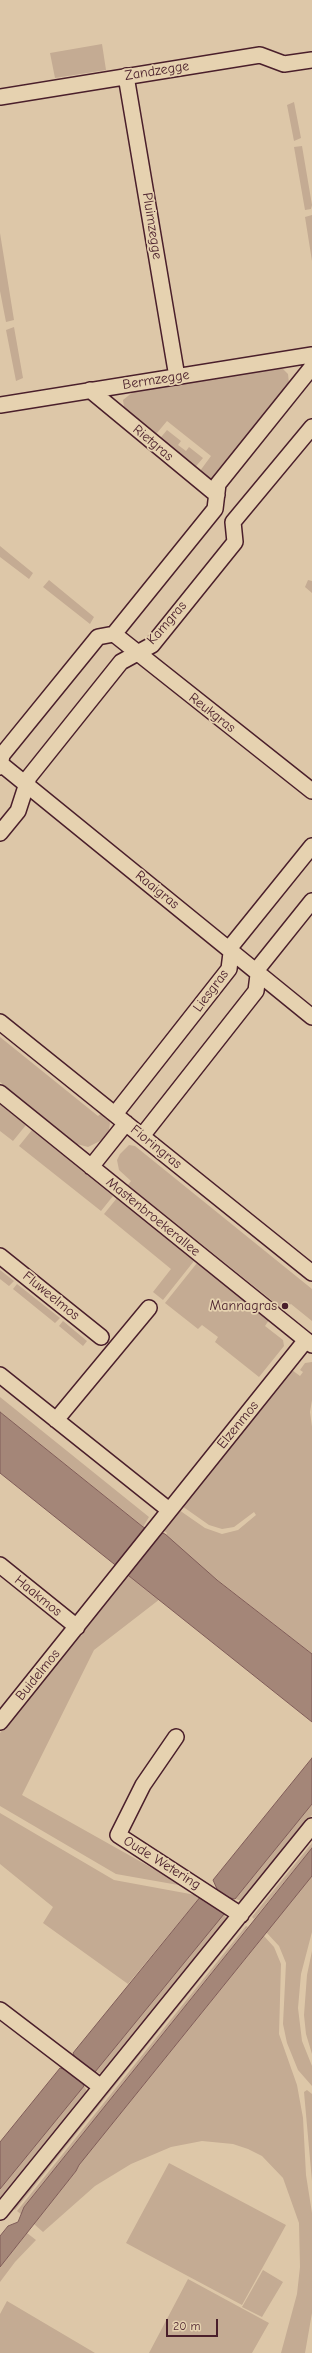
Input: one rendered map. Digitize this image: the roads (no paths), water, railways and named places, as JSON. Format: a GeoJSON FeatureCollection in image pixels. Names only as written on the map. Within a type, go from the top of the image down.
{"type":"FeatureCollection","features":[{"type":"Feature","properties":{"kind":"street","name":"Zandzegge"},"geometry":{"type":"LineString","coordinates":[[0,97],[260,55],[284,64],[312,60]]}},
{"type":"Feature","properties":{"kind":"street","name":"Pluimzegge"},"geometry":{"type":"LineString","coordinates":[[126,76],[177,377]]}},
{"type":"Feature","properties":{"kind":"street","name":"Bermzegge"},"geometry":{"type":"LineString","coordinates":[[0,405],[312,355]]}},
{"type":"Feature","properties":{"kind":"street"},"geometry":{"type":"LineString","coordinates":[[0,766],[2,755],[98,637],[114,634],[216,502],[218,484],[312,367]]}},
{"type":"Feature","properties":{"kind":"street","name":"Rietgras"},"geometry":{"type":"LineString","coordinates":[[90,390],[216,502],[233,522]]}},
{"type":"Feature","properties":{"kind":"street"},"geometry":{"type":"LineString","coordinates":[[233,522],[312,427]]}},
{"type":"Feature","properties":{"kind":"street","name":"Kamgras"},"geometry":{"type":"LineString","coordinates":[[0,833],[18,811],[29,777],[121,662],[152,645],[235,542],[233,522]]}},
{"type":"Feature","properties":{"kind":"street","name":"Reukgras"},"geometry":{"type":"LineString","coordinates":[[114,634],[136,653],[312,791]]}},
{"type":"Feature","properties":{"kind":"street","name":"Raaigras"},"geometry":{"type":"LineString","coordinates":[[0,766],[167,897],[231,952],[312,1018]]}},
{"type":"Feature","properties":{"kind":"street","name":"Liesgras"},"geometry":{"type":"LineString","coordinates":[[91,1167],[120,1118],[229,969],[232,945],[312,846]]}},
{"type":"Feature","properties":{"kind":"street"},"geometry":{"type":"LineString","coordinates":[[142,1136],[256,991],[259,967],[312,901]]}},
{"type":"Feature","properties":{"kind":"street","name":"Fioringras"},"geometry":{"type":"LineString","coordinates":[[0,1022],[312,1273]]}},
{"type":"Feature","properties":{"kind":"street","name":"Mastenbroekerallee"},"geometry":{"type":"LineString","coordinates":[[0,1093],[309,1343]]}},
{"type":"Feature","properties":{"kind":"street","name":"Fluweelmos"},"geometry":{"type":"LineString","coordinates":[[0,1256],[101,1337]]}},
{"type":"Feature","properties":{"kind":"street"},"geometry":{"type":"LineString","coordinates":[[56,1420],[149,1308]]}},
{"type":"Feature","properties":{"kind":"street","name":"Elzenmos"},"geometry":{"type":"LineString","coordinates":[[77,1627],[156,1527],[309,1343]]}},
{"type":"Feature","properties":{"kind":"street"},"geometry":{"type":"LineString","coordinates":[[0,1375],[170,1510]]}},
{"type":"Feature","properties":{"kind":"street","name":"Haakmos"},"geometry":{"type":"LineString","coordinates":[[0,1565],[77,1627]]}},
{"type":"Feature","properties":{"kind":"street","name":"Buidelmos"},"geometry":{"type":"LineString","coordinates":[[0,1722],[77,1627]]}},
{"type":"Feature","properties":{"kind":"street","name":"Oude Wetering"},"geometry":{"type":"LineString","coordinates":[[176,1737],[143,1785],[118,1835],[241,1914]]}},
{"type":"Feature","properties":{"kind":"street"},"geometry":{"type":"LineString","coordinates":[[0,2212],[312,1826]]}},
{"type":"Feature","properties":{"kind":"street"},"geometry":{"type":"LineString","coordinates":[[0,2010],[101,2087]]}},
{"type":"Feature","properties":{"kind":"place","name":"Mannagras"},"geometry":{"type":"Point","coordinates":[285,1306]}}]}
